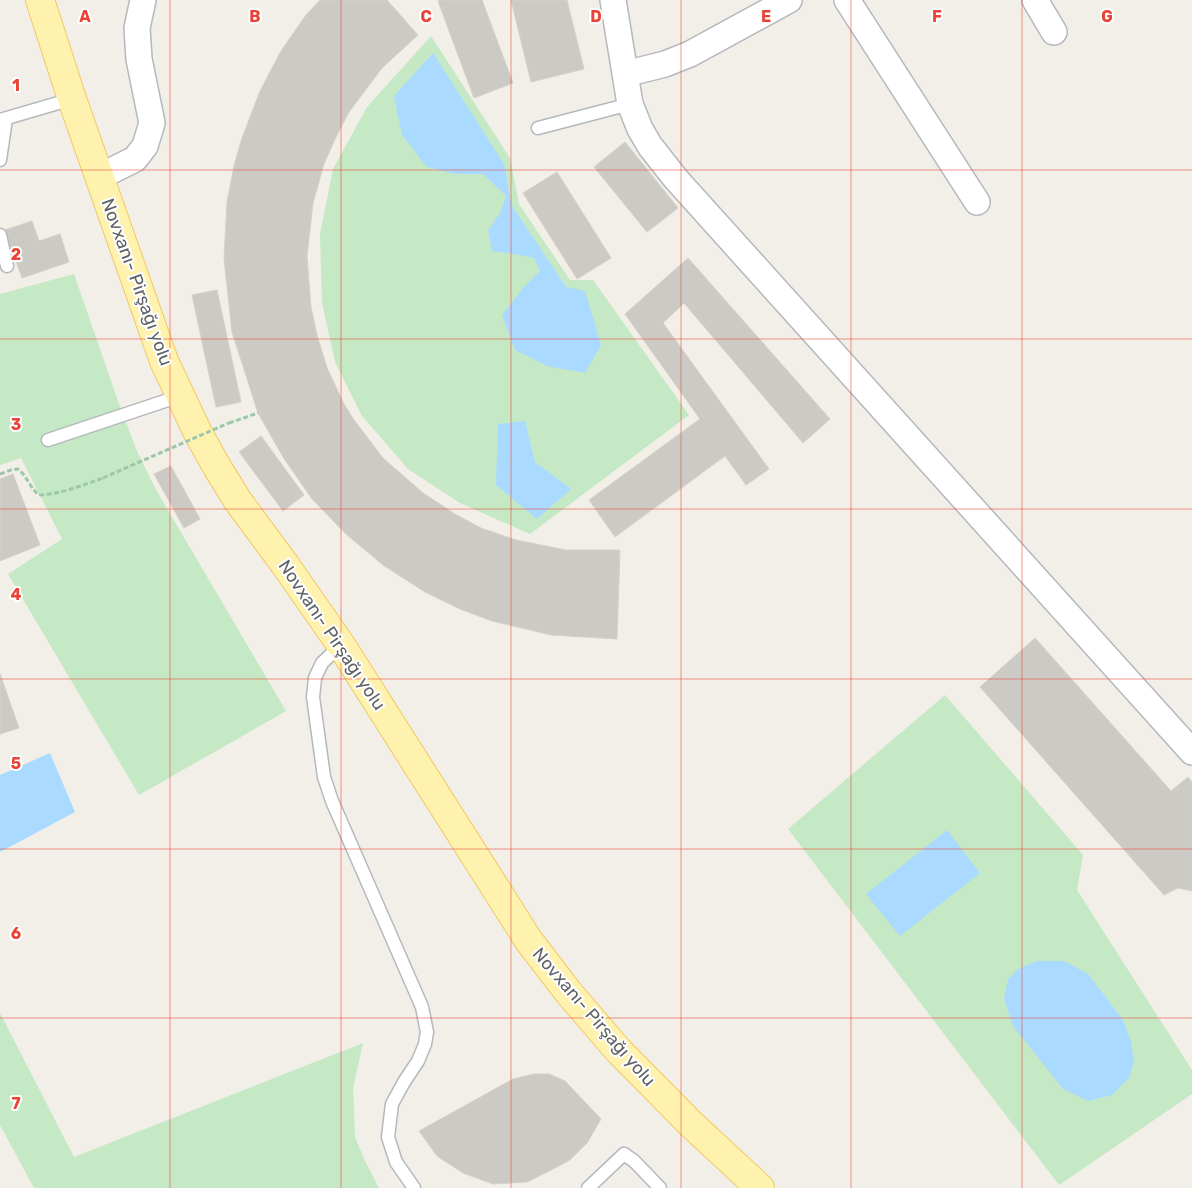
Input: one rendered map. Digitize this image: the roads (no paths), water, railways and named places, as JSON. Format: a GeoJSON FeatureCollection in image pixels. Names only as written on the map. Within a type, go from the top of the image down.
{"type":"FeatureCollection","features":[{"type":"Feature","properties":{"kind":"main road","name":"Novxanı- Pirşağı yolu"},"geometry":{"type":"LineString","coordinates":[[40,0],[114,222],[164,361],[217,468],[238,501],[341,646],[529,941],[569,993],[618,1050],[690,1124],[760,1188]]}},
{"type":"Feature","properties":{"kind":"street"},"geometry":{"type":"LineString","coordinates":[[99,176],[136,159],[145,146],[152,123],[140,59],[137,28],[143,0]]}},
{"type":"Feature","properties":{"kind":"street"},"geometry":{"type":"LineString","coordinates":[[613,0],[630,104],[640,129],[650,146],[676,179],[1192,752]]}},
{"type":"Feature","properties":{"kind":"street"},"geometry":{"type":"LineString","coordinates":[[625,74],[665,64],[690,54],[789,0]]}},
{"type":"Feature","properties":{"kind":"street"},"geometry":{"type":"LineString","coordinates":[[847,0],[977,202]]}},
{"type":"Feature","properties":{"kind":"street"},"geometry":{"type":"LineString","coordinates":[[1035,0],[1054,32]]}},
{"type":"Feature","properties":{"kind":"lane"},"geometry":{"type":"LineString","coordinates":[[0,160],[3,119],[72,99]]}},
{"type":"Feature","properties":{"kind":"lane"},"geometry":{"type":"LineString","coordinates":[[538,128],[630,104]]}},
{"type":"Feature","properties":{"kind":"lane"},"geometry":{"type":"LineString","coordinates":[[0,235],[8,266]]}},
{"type":"Feature","properties":{"kind":"lane"},"geometry":{"type":"LineString","coordinates":[[48,440],[180,396]]}},
{"type":"Feature","properties":{"kind":"lane"},"geometry":{"type":"LineString","coordinates":[[341,646],[322,663],[315,678],[313,696],[324,777],[332,801],[422,1007],[427,1032],[425,1044],[418,1060],[392,1104],[388,1137],[396,1162],[414,1188]]}},
{"type":"Feature","properties":{"kind":"lane"},"geometry":{"type":"LineString","coordinates":[[588,1188],[624,1154],[634,1161],[660,1188]]}},
{"type":"Feature","properties":{"kind":"water"},"geometry":{"type":"Polygon","coordinates":[[[433,53],[504,164],[512,206],[566,287],[585,291],[601,345],[585,373],[547,366],[515,350],[502,315],[524,287],[540,271],[534,258],[492,251],[488,230],[500,213],[506,196],[483,174],[455,174],[427,167],[402,135],[394,96],[433,53]]]}},
{"type":"Feature","properties":{"kind":"water"},"geometry":{"type":"Polygon","coordinates":[[[525,421],[535,462],[571,489],[537,519],[496,485],[498,424],[525,421]]]}},
{"type":"Feature","properties":{"kind":"water"},"geometry":{"type":"Polygon","coordinates":[[[50,753],[75,812],[0,852],[0,775],[50,753]]]}},
{"type":"Feature","properties":{"kind":"water"},"geometry":{"type":"Polygon","coordinates":[[[947,830],[980,873],[900,936],[866,894],[947,830]]]}},
{"type":"Feature","properties":{"kind":"water"},"geometry":{"type":"Polygon","coordinates":[[[1037,961],[1064,961],[1088,974],[1123,1020],[1131,1041],[1134,1062],[1129,1078],[1112,1095],[1088,1101],[1063,1089],[1013,1026],[1004,999],[1008,979],[1018,969],[1037,961]]]}}]}
